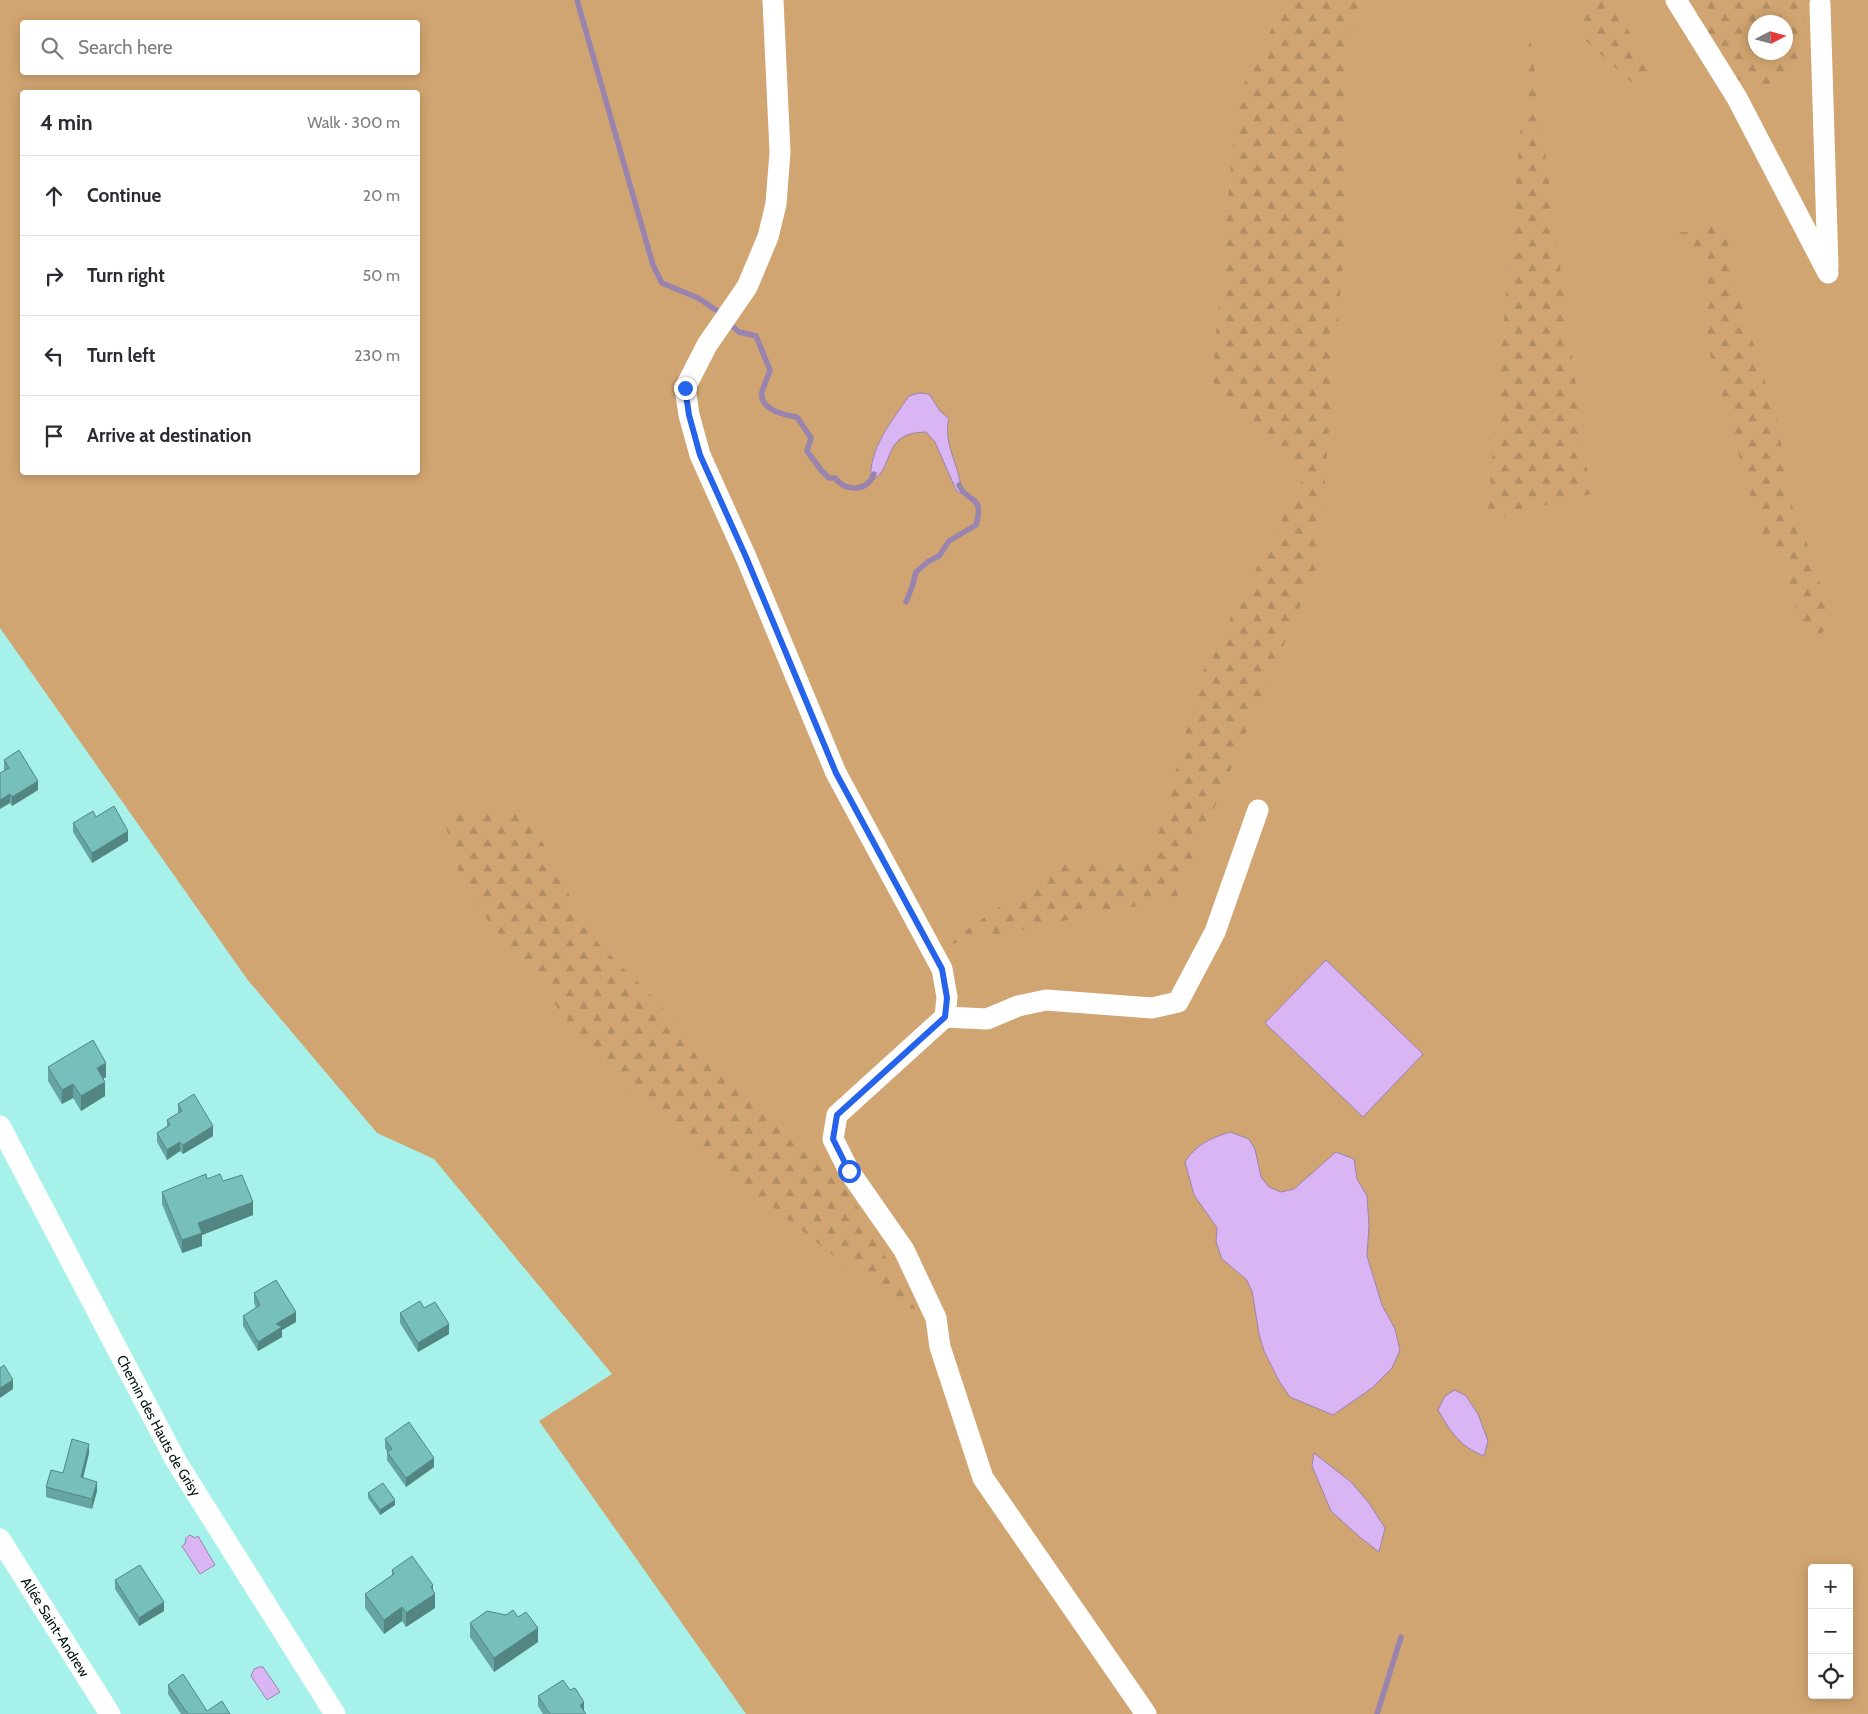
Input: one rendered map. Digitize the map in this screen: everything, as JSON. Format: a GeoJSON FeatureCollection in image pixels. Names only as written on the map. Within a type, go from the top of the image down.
{"type":"FeatureCollection","features":[{"type":"Feature","properties":{"kind":"street"},"geometry":{"type":"LineString","coordinates":[[773,0],[780,152],[776,204],[768,237],[747,287],[707,344],[685,388],[689,415],[700,455],[746,557],[836,773],[942,969],[947,998],[945,1017],[837,1115],[833,1139],[849,1171],[904,1250],[936,1318],[940,1347],[983,1478],[1146,1714]]}},
{"type":"Feature","properties":{"kind":"street"},"geometry":{"type":"LineString","coordinates":[[1676,0],[1737,98],[1828,273],[1820,4]]}},
{"type":"Feature","properties":{"kind":"street"},"geometry":{"type":"LineString","coordinates":[[945,1017],[987,1019],[1018,1006],[1046,1000],[1152,1008],[1178,1002],[1215,932],[1258,810]]}},
{"type":"Feature","properties":{"kind":"street","name":"Chemin des Hauts de Grisy"},"geometry":{"type":"LineString","coordinates":[[0,1126],[176,1461],[335,1714]]}},
{"type":"Feature","properties":{"kind":"street","name":"Allée Saint-Andrew"},"geometry":{"type":"LineString","coordinates":[[0,1539],[110,1714]]}},
{"type":"Feature","properties":{"kind":"green space"},"geometry":{"type":"Polygon","coordinates":[[[0,0],[1868,0],[1868,1714],[746,1714],[539,1421],[612,1374],[434,1159],[377,1133],[247,979],[0,628],[0,0]]]}},
{"type":"Feature","properties":{"kind":"green space"},"geometry":{"type":"Polygon","coordinates":[[[1286,0],[1366,0],[1345,44],[1344,248],[1318,564],[1176,898],[945,945],[1061,864],[1152,858],[1202,673],[1305,475],[1212,381],[1237,98],[1286,0]]]}},
{"type":"Feature","properties":{"kind":"green space"},"geometry":{"type":"Polygon","coordinates":[[[1578,0],[1613,0],[1616,9],[1652,71],[1639,89],[1585,40],[1578,0]]]}},
{"type":"Feature","properties":{"kind":"green space"},"geometry":{"type":"Polygon","coordinates":[[[1687,0],[1808,0],[1794,76],[1763,98],[1754,85],[1734,78],[1709,33],[1687,0]]]}},
{"type":"Feature","properties":{"kind":"green space"},"geometry":{"type":"Polygon","coordinates":[[[1529,30],[1590,494],[1487,520],[1529,30]]]}},
{"type":"Feature","properties":{"kind":"green space"},"geometry":{"type":"Polygon","coordinates":[[[1704,220],[1724,221],[1736,288],[1777,420],[1792,506],[1811,553],[1831,621],[1821,634],[1803,630],[1780,552],[1762,535],[1707,344],[1708,258],[1679,246],[1679,232],[1700,232],[1704,220]]]}},
{"type":"Feature","properties":{"kind":"green space"},"geometry":{"type":"Polygon","coordinates":[[[441,809],[526,810],[589,934],[847,1189],[928,1331],[619,1085],[464,890],[441,809]]]}},
{"type":"Feature","properties":{"kind":"shaded area"},"geometry":{"type":"Polygon","coordinates":[[[919,393],[929,394],[940,411],[949,419],[948,438],[959,475],[961,494],[956,490],[935,442],[926,432],[911,434],[895,444],[884,468],[871,481],[873,458],[882,436],[909,396],[919,393]]]}},
{"type":"Feature","properties":{"kind":"shaded area"},"geometry":{"type":"Polygon","coordinates":[[[1326,960],[1423,1054],[1363,1117],[1265,1023],[1326,960]]]}},
{"type":"Feature","properties":{"kind":"shaded area"},"geometry":{"type":"Polygon","coordinates":[[[1230,1132],[1249,1139],[1255,1149],[1261,1177],[1269,1187],[1281,1192],[1294,1189],[1336,1152],[1354,1159],[1357,1179],[1367,1196],[1369,1225],[1367,1256],[1382,1305],[1395,1329],[1400,1350],[1392,1368],[1372,1388],[1333,1415],[1290,1397],[1279,1381],[1264,1351],[1259,1334],[1252,1291],[1246,1279],[1222,1259],[1216,1242],[1217,1228],[1194,1195],[1185,1162],[1204,1143],[1230,1132]]]}},
{"type":"Feature","properties":{"kind":"shaded area"},"geometry":{"type":"Polygon","coordinates":[[[1455,1390],[1466,1396],[1478,1414],[1488,1441],[1484,1456],[1468,1448],[1456,1438],[1438,1410],[1445,1396],[1455,1390]]]}},
{"type":"Feature","properties":{"kind":"shaded area"},"geometry":{"type":"Polygon","coordinates":[[[1314,1453],[1351,1482],[1369,1503],[1385,1528],[1379,1552],[1331,1511],[1312,1466],[1314,1453]]]}},
{"type":"Feature","properties":{"kind":"shaded area"},"geometry":{"type":"Polygon","coordinates":[[[190,1535],[195,1538],[198,1536],[215,1565],[200,1574],[182,1546],[190,1535]]]}},
{"type":"Feature","properties":{"kind":"shaded area"},"geometry":{"type":"Polygon","coordinates":[[[263,1667],[280,1692],[267,1700],[251,1676],[254,1669],[263,1667]]]}},
{"type":"Feature","properties":{"kind":"building"},"geometry":{"type":"Polygon","coordinates":[[[19,750],[38,781],[12,797],[10,794],[0,800],[0,773],[9,768],[4,760],[19,750]]]}},
{"type":"Feature","properties":{"kind":"building"},"geometry":{"type":"Polygon","coordinates":[[[114,806],[128,831],[92,853],[73,823],[93,811],[96,817],[114,806]]]}},
{"type":"Feature","properties":{"kind":"building"},"geometry":{"type":"Polygon","coordinates":[[[93,1040],[106,1063],[97,1068],[105,1082],[81,1096],[73,1084],[62,1090],[48,1067],[93,1040]]]}},
{"type":"Feature","properties":{"kind":"building"},"geometry":{"type":"Polygon","coordinates":[[[194,1094],[213,1126],[183,1145],[180,1142],[167,1150],[157,1133],[170,1125],[167,1120],[182,1111],[178,1104],[194,1094]]]}},
{"type":"Feature","properties":{"kind":"building"},"geometry":{"type":"Polygon","coordinates":[[[206,1174],[207,1179],[220,1174],[223,1181],[242,1175],[253,1202],[198,1223],[202,1233],[182,1240],[162,1192],[206,1174]]]}},
{"type":"Feature","properties":{"kind":"building"},"geometry":{"type":"Polygon","coordinates":[[[276,1280],[296,1312],[276,1324],[282,1327],[258,1342],[243,1316],[260,1305],[254,1293],[276,1280]]]}},
{"type":"Feature","properties":{"kind":"building"},"geometry":{"type":"Polygon","coordinates":[[[420,1301],[424,1308],[435,1302],[449,1324],[418,1343],[400,1313],[420,1301]]]}},
{"type":"Feature","properties":{"kind":"building"},"geometry":{"type":"Polygon","coordinates":[[[4,1365],[13,1380],[0,1388],[0,1368],[4,1365]]]}},
{"type":"Feature","properties":{"kind":"building"},"geometry":{"type":"Polygon","coordinates":[[[409,1422],[434,1458],[406,1478],[387,1452],[392,1449],[385,1439],[409,1422]]]}},
{"type":"Feature","properties":{"kind":"building"},"geometry":{"type":"Polygon","coordinates":[[[72,1439],[89,1444],[81,1477],[97,1482],[92,1499],[46,1487],[51,1470],[63,1473],[72,1439]]]}},
{"type":"Feature","properties":{"kind":"building"},"geometry":{"type":"Polygon","coordinates":[[[383,1483],[395,1500],[380,1510],[368,1493],[383,1483]]]}},
{"type":"Feature","properties":{"kind":"building"},"geometry":{"type":"Polygon","coordinates":[[[412,1556],[433,1585],[431,1587],[435,1594],[406,1613],[402,1607],[384,1620],[365,1594],[394,1574],[392,1570],[412,1556]]]}},
{"type":"Feature","properties":{"kind":"building"},"geometry":{"type":"Polygon","coordinates":[[[140,1565],[164,1602],[139,1618],[115,1580],[140,1565]]]}},
{"type":"Feature","properties":{"kind":"building"},"geometry":{"type":"Polygon","coordinates":[[[513,1610],[518,1617],[526,1612],[538,1628],[494,1658],[470,1623],[487,1611],[506,1615],[513,1610]]]}},
{"type":"Feature","properties":{"kind":"building"},"geometry":{"type":"Polygon","coordinates":[[[183,1674],[207,1711],[222,1701],[230,1714],[188,1714],[168,1685],[183,1674]]]}},
{"type":"Feature","properties":{"kind":"building"},"geometry":{"type":"Polygon","coordinates":[[[563,1680],[570,1690],[575,1688],[584,1702],[580,1705],[586,1714],[550,1714],[538,1696],[563,1680]]]}},
{"type":"Feature","properties":{"kind":"waterway"},"geometry":{"type":"LineString","coordinates":[[577,0],[653,265],[662,283],[698,298],[716,310]]}},
{"type":"Feature","properties":{"kind":"waterway"},"geometry":{"type":"LineString","coordinates":[[731,325],[739,332],[756,336],[770,370],[762,392],[762,398],[774,410],[797,417],[811,438],[807,451],[821,470],[829,478],[835,478],[850,488],[861,487],[871,480],[874,474]]}},
{"type":"Feature","properties":{"kind":"waterway"},"geometry":{"type":"LineString","coordinates":[[906,602],[916,572],[929,561],[939,556],[949,541],[976,525],[978,515],[977,503],[966,495],[959,485]]}},
{"type":"Feature","properties":{"kind":"waterway"},"geometry":{"type":"LineString","coordinates":[[1377,1714],[1401,1637]]}},
{"type":"Feature","properties":{"kind":"route"},"geometry":{"type":"LineString","coordinates":[[685,388],[689,415],[700,455],[746,557],[836,773],[942,969],[947,998],[945,1017],[837,1115],[833,1139],[849,1171]]}}]}
